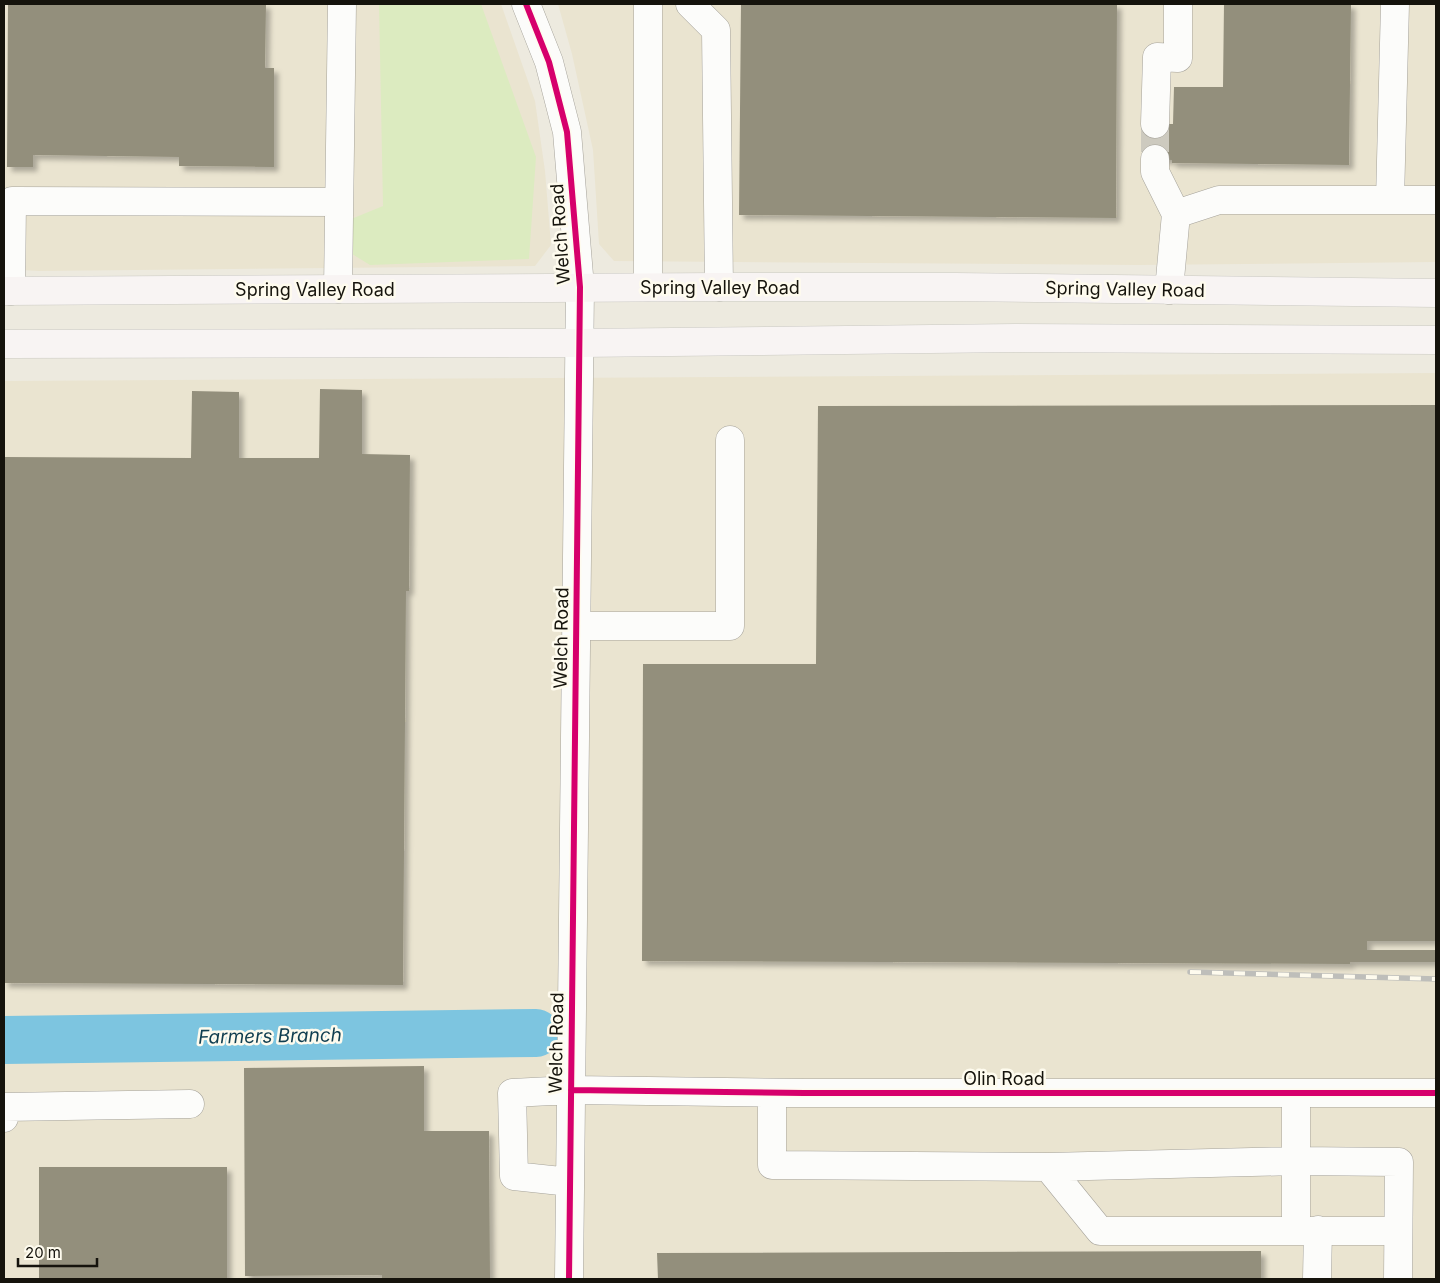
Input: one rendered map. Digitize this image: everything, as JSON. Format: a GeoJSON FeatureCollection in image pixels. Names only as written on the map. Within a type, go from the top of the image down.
{"type":"FeatureCollection","features":[{"type":"Feature","properties":{"kind":"main road","name":"Spring Valley Road"},"geometry":{"type":"LineString","coordinates":[[8,291],[719,287],[1436,293]]}},
{"type":"Feature","properties":{"kind":"main road"},"geometry":{"type":"LineString","coordinates":[[4,344],[1015,338],[1436,340]]}},
{"type":"Feature","properties":{"kind":"street"},"geometry":{"type":"LineString","coordinates":[[338,289],[342,4]]}},
{"type":"Feature","properties":{"kind":"street","name":"Welch Road"},"geometry":{"type":"LineString","coordinates":[[526,4],[549,62],[568,132],[580,287],[569,1279]]}},
{"type":"Feature","properties":{"kind":"street"},"geometry":{"type":"LineString","coordinates":[[648,4],[648,287]]}},
{"type":"Feature","properties":{"kind":"street"},"geometry":{"type":"LineString","coordinates":[[690,4],[716,30],[719,287]]}},
{"type":"Feature","properties":{"kind":"street"},"geometry":{"type":"LineString","coordinates":[[1155,124],[1157,57],[1178,58],[1178,4]]}},
{"type":"Feature","properties":{"kind":"street"},"geometry":{"type":"LineString","coordinates":[[1390,200],[1395,4]]}},
{"type":"Feature","properties":{"kind":"street"},"geometry":{"type":"LineString","coordinates":[[1155,159],[1155,172],[1176,214],[1169,290]]}},
{"type":"Feature","properties":{"kind":"street"},"geometry":{"type":"LineString","coordinates":[[1176,214],[1219,200],[1436,200]]}},
{"type":"Feature","properties":{"kind":"street"},"geometry":{"type":"LineString","coordinates":[[8,291],[12,201],[339,202]]}},
{"type":"Feature","properties":{"kind":"street"},"geometry":{"type":"LineString","coordinates":[[577,626],[730,626],[730,440]]}},
{"type":"Feature","properties":{"kind":"street","name":"Olin Road"},"geometry":{"type":"LineString","coordinates":[[570,1182],[514,1176],[512,1093],[571,1090],[772,1093],[1436,1093]]}},
{"type":"Feature","properties":{"kind":"street"},"geometry":{"type":"LineString","coordinates":[[772,1093],[772,1165],[1048,1166],[1296,1161],[1399,1162],[1398,1279]]}},
{"type":"Feature","properties":{"kind":"street"},"geometry":{"type":"LineString","coordinates":[[1296,1093],[1296,1161],[1317,1279]]}},
{"type":"Feature","properties":{"kind":"street"},"geometry":{"type":"LineString","coordinates":[[4,1118],[4,1107],[190,1104]]}},
{"type":"Feature","properties":{"kind":"street"},"geometry":{"type":"LineString","coordinates":[[1048,1166],[1100,1231],[1398,1231]]}},
{"type":"Feature","properties":{"kind":"shaded area"},"geometry":{"type":"Polygon","coordinates":[[[4,4],[501,4],[535,101],[545,171],[551,245],[535,266],[39,271],[4,269],[4,4]]]}},
{"type":"Feature","properties":{"kind":"shaded area"},"geometry":{"type":"Polygon","coordinates":[[[558,4],[1436,4],[1436,262],[1138,265],[614,261],[599,244],[593,150],[572,54],[558,4]]]}},
{"type":"Feature","properties":{"kind":"shaded area"},"geometry":{"type":"Polygon","coordinates":[[[1436,373],[1436,1279],[4,1279],[4,381],[1436,373]]]}},
{"type":"Feature","properties":{"kind":"green space"},"geometry":{"type":"Polygon","coordinates":[[[379,4],[481,4],[536,157],[529,259],[370,265],[344,249],[339,224],[383,206],[379,4]]]}},
{"type":"Feature","properties":{"kind":"building"},"geometry":{"type":"Polygon","coordinates":[[[8,4],[266,4],[265,68],[274,68],[274,167],[179,166],[179,157],[33,155],[33,167],[7,167],[8,4]]]}},
{"type":"Feature","properties":{"kind":"building"},"geometry":{"type":"Polygon","coordinates":[[[741,4],[1117,4],[1116,218],[739,215],[741,4]]]}},
{"type":"Feature","properties":{"kind":"building"},"geometry":{"type":"Polygon","coordinates":[[[1224,4],[1351,4],[1349,165],[1172,163],[1172,160],[1149,159],[1149,124],[1173,124],[1174,87],[1223,87],[1224,4]]]}},
{"type":"Feature","properties":{"kind":"building"},"geometry":{"type":"Polygon","coordinates":[[[320,389],[362,390],[362,454],[410,455],[409,591],[406,591],[403,985],[4,983],[4,457],[191,458],[192,391],[239,392],[239,458],[319,458],[320,389]]]}},
{"type":"Feature","properties":{"kind":"building"},"geometry":{"type":"Polygon","coordinates":[[[1436,405],[1436,941],[1367,941],[1367,950],[1436,950],[1436,962],[1350,962],[1350,964],[642,961],[643,664],[816,664],[818,406],[1436,405]]]}},
{"type":"Feature","properties":{"kind":"building"},"geometry":{"type":"Polygon","coordinates":[[[424,1066],[424,1131],[489,1131],[490,1279],[382,1279],[382,1275],[245,1276],[244,1068],[424,1066]]]}},
{"type":"Feature","properties":{"kind":"building"},"geometry":{"type":"Polygon","coordinates":[[[39,1167],[227,1167],[227,1279],[39,1279],[39,1167]]]}},
{"type":"Feature","properties":{"kind":"building"},"geometry":{"type":"Polygon","coordinates":[[[1261,1251],[1261,1279],[658,1279],[657,1253],[1261,1251]]]}},
{"type":"Feature","properties":{"kind":"waterway","name":"Farmers Branch"},"geometry":{"type":"LineString","coordinates":[[4,1040],[536,1033]]}},
{"type":"Feature","properties":{"kind":"tunnel"},"geometry":{"type":"LineString","coordinates":[[1155,124],[1155,159]]}},
{"type":"Feature","properties":{"kind":"railway"},"geometry":{"type":"LineString","coordinates":[[1190,972],[1436,979]]}},
{"type":"Feature","properties":{"kind":"cycle path"},"geometry":{"type":"LineString","coordinates":[[526,4],[549,62],[567,132],[580,287],[569,1279]]}},
{"type":"Feature","properties":{"kind":"cycle path"},"geometry":{"type":"LineString","coordinates":[[571,1090],[804,1093],[1436,1093]]}}]}
